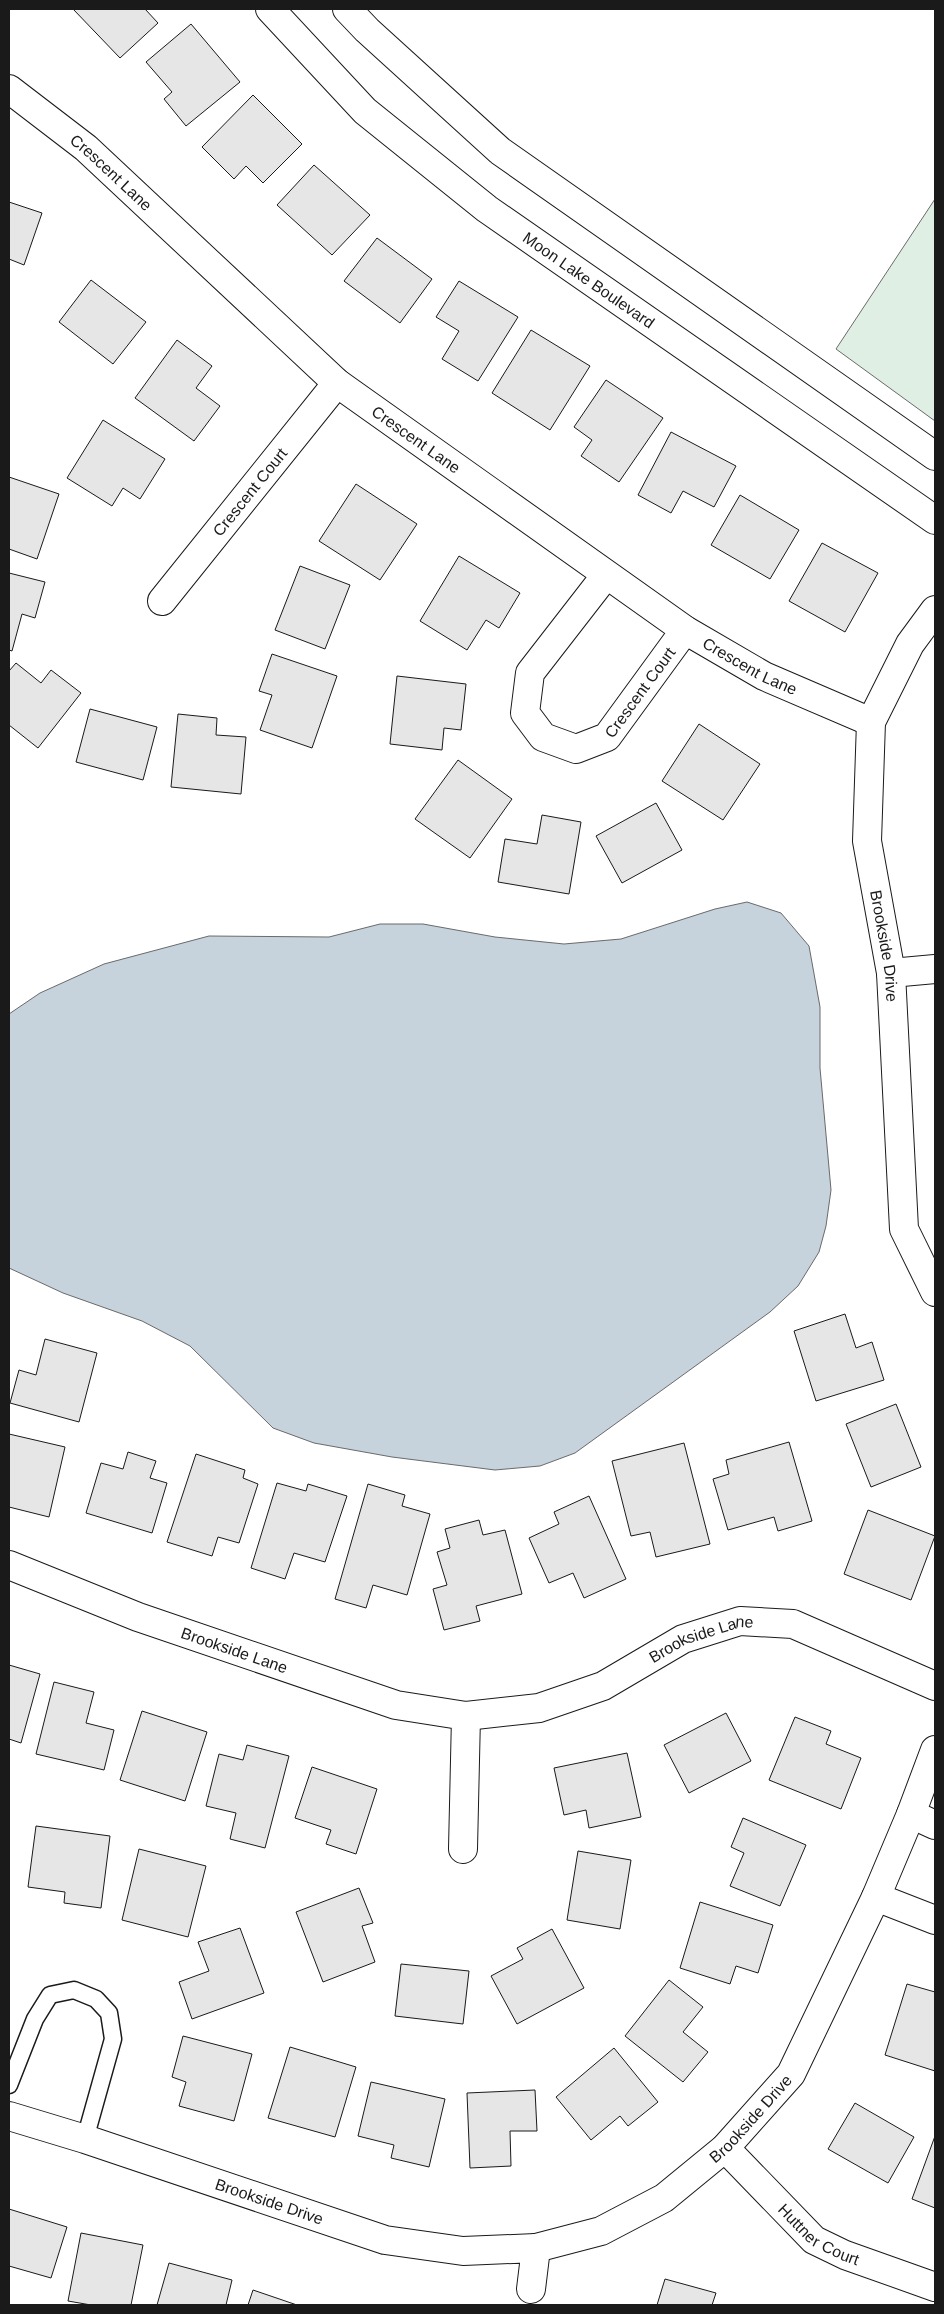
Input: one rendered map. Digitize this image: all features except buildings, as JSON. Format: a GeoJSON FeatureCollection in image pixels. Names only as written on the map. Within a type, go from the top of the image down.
{"type":"FeatureCollection","features":[{"type":"Feature","properties":{"kind":"street","name":"Moon Lake Boulevard"},"geometry":{"type":"LineString","coordinates":[[270,9],[365,111],[487,210],[935,520]]}},
{"type":"Feature","properties":{"kind":"street"},"geometry":{"type":"LineString","coordinates":[[348,9],[367,30],[500,151],[935,456]]}},
{"type":"Feature","properties":{"kind":"street","name":"Crescent Lane"},"geometry":{"type":"LineString","coordinates":[[9,89],[86,148],[337,383],[685,630],[764,676],[871,722]]}},
{"type":"Feature","properties":{"kind":"street","name":"Crescent Court"},"geometry":{"type":"LineString","coordinates":[[162,601],[337,383]]}},
{"type":"Feature","properties":{"kind":"street","name":"Crescent Court"},"geometry":{"type":"LineString","coordinates":[[606,574],[530,673],[525,713],[543,738],[576,749],[607,736],[685,630]]}},
{"type":"Feature","properties":{"kind":"street","name":"Brookside Drive"},"geometry":{"type":"LineString","coordinates":[[935,610],[910,644],[871,722],[867,841],[891,974],[904,1229],[935,1292]]}},
{"type":"Feature","properties":{"kind":"street"},"geometry":{"type":"LineString","coordinates":[[891,974],[935,969]]}},
{"type":"Feature","properties":{"kind":"street","name":"Brookside Lane"},"geometry":{"type":"LineString","coordinates":[[9,1565],[138,1617],[396,1705],[466,1716],[539,1708],[603,1686],[683,1639],[740,1621],[793,1624],[935,1686]]}},
{"type":"Feature","properties":{"kind":"street"},"geometry":{"type":"LineString","coordinates":[[463,1850],[466,1716]]}},
{"type":"Feature","properties":{"kind":"street","name":"Brookside Drive"},"geometry":{"type":"LineString","coordinates":[[9,2116],[85,2139],[385,2240],[463,2252],[536,2248],[601,2231],[664,2198],[725,2148],[791,2074],[876,1897],[923,1820],[935,1750]]}},
{"type":"Feature","properties":{"kind":"street"},"geometry":{"type":"LineString","coordinates":[[876,1897],[935,1920]]}},
{"type":"Feature","properties":{"kind":"street","name":"Huttner Court"},"geometry":{"type":"LineString","coordinates":[[725,2148],[814,2240],[845,2255],[935,2287]]}},
{"type":"Feature","properties":{"kind":"street"},"geometry":{"type":"LineString","coordinates":[[531,2289],[536,2248]]}},
{"type":"Feature","properties":{"kind":"lane"},"geometry":{"type":"LineString","coordinates":[[9,2084],[35,2019],[50,1995],[74,1990],[96,1999],[110,2013],[113,2039],[85,2139]]}},
{"type":"Feature","properties":{"kind":"green space"},"geometry":{"type":"Polygon","coordinates":[[[935,199],[935,421],[836,349],[935,199]]]}},
{"type":"Feature","properties":{"kind":"shaded area"},"geometry":{"type":"Polygon","coordinates":[[[747,902],[781,913],[809,946],[820,1007],[820,1068],[831,1190],[826,1226],[819,1252],[798,1286],[770,1312],[575,1453],[540,1466],[495,1470],[392,1457],[314,1443],[273,1428],[190,1346],[142,1321],[63,1293],[9,1268],[9,1014],[40,993],[104,964],[209,936],[329,937],[380,924],[423,924],[495,937],[564,944],[621,939],[715,909],[747,902]]]}}]}
